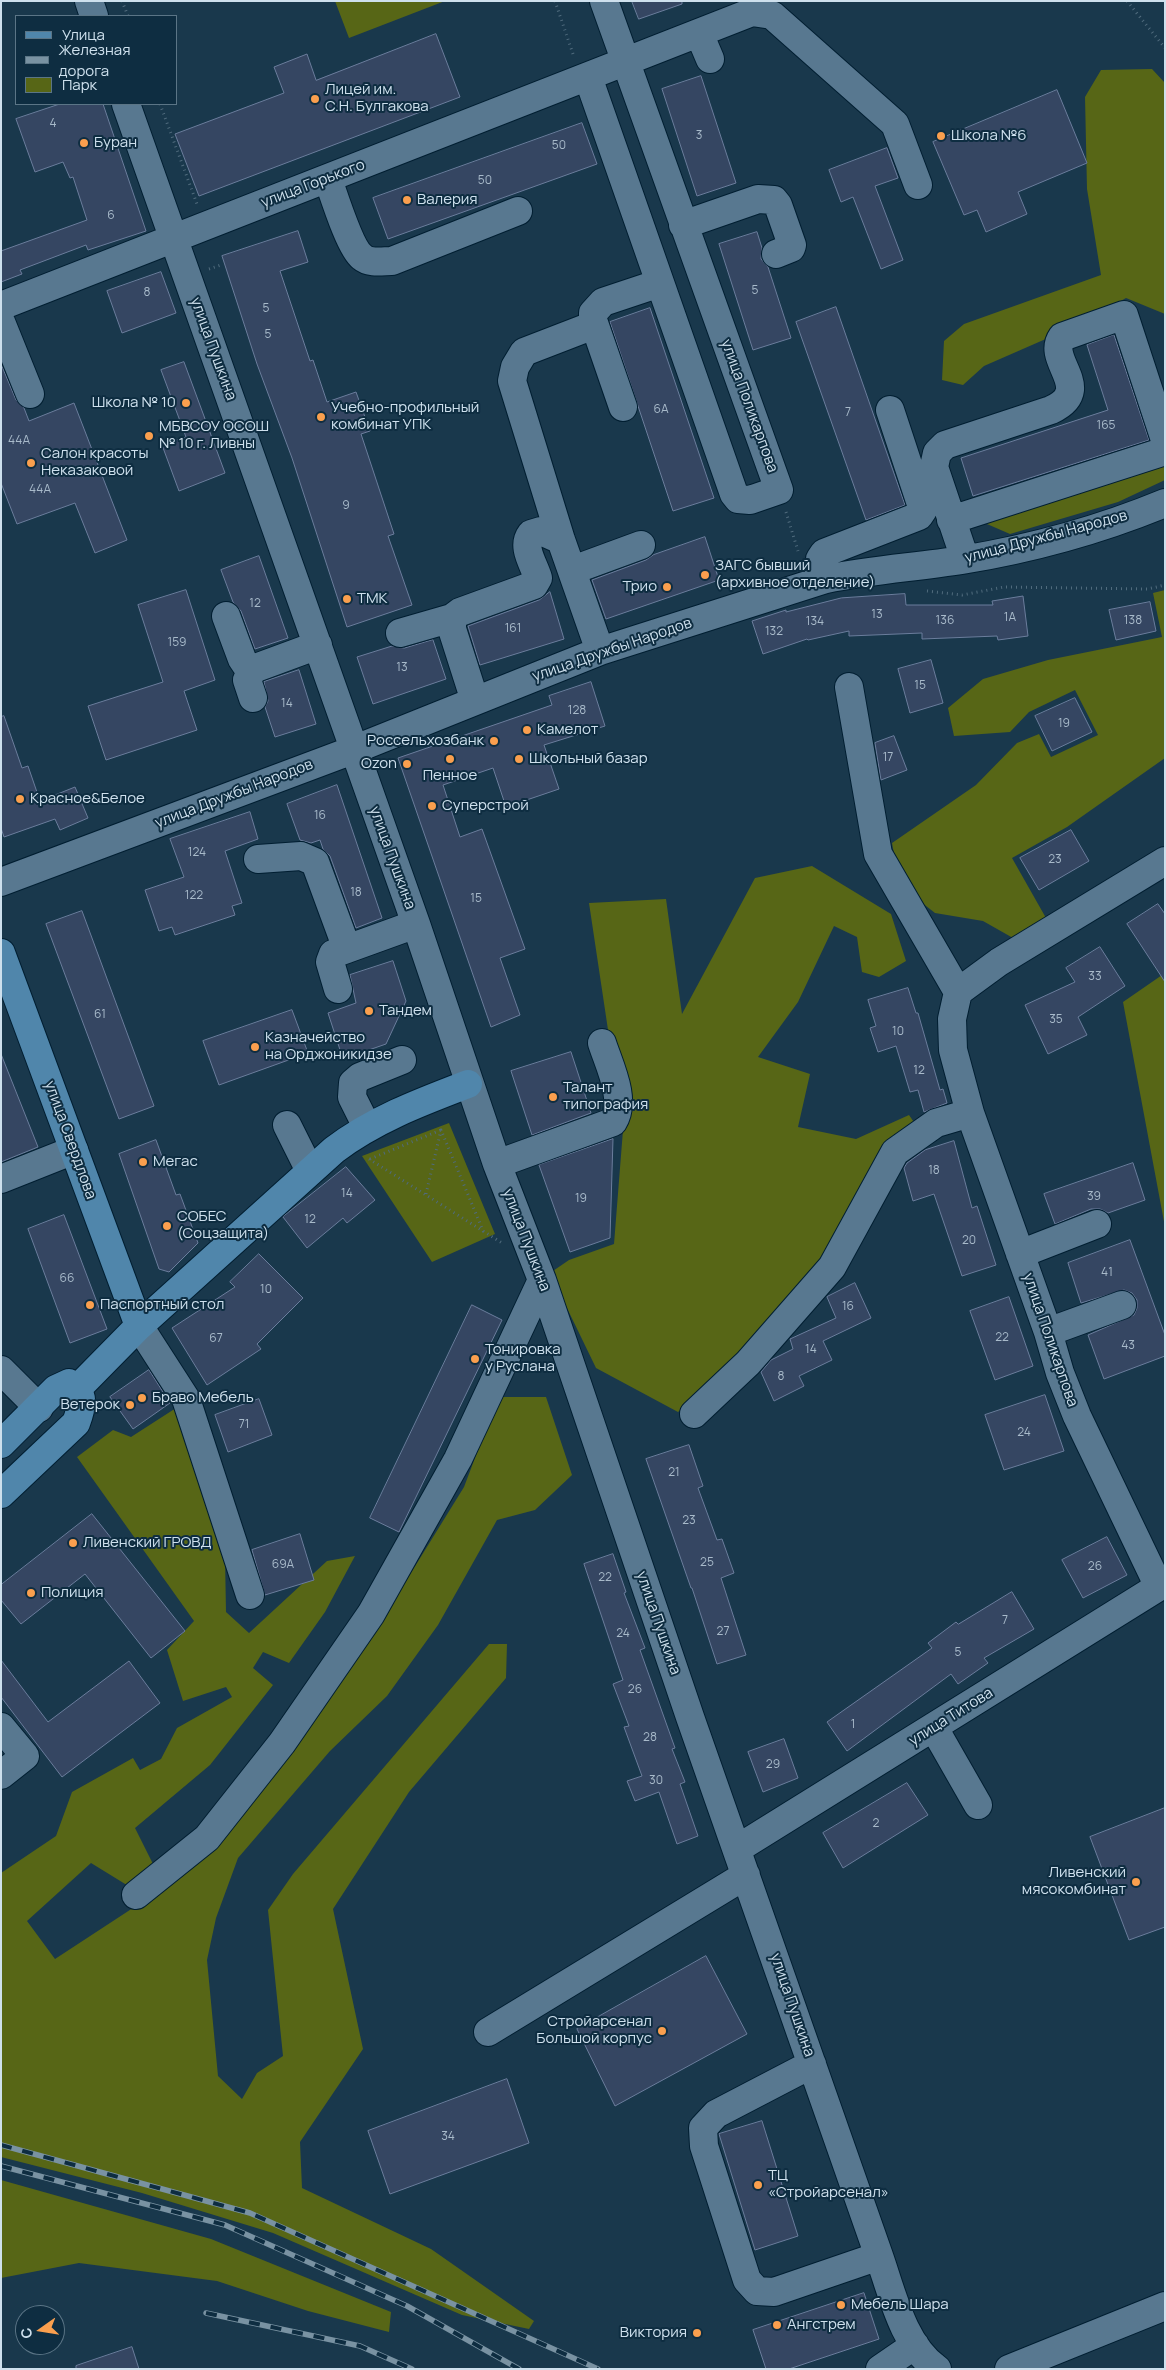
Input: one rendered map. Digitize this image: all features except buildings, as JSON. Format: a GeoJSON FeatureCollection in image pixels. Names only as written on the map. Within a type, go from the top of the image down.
{"type":"FeatureCollection","features":[{"type":"Feature","properties":{"kind":"main road","name":"улица Свердлова"},"geometry":{"type":"LineString","coordinates":[[1,953],[139,1326]]}},
{"type":"Feature","properties":{"kind":"main road"},"geometry":{"type":"LineString","coordinates":[[78,1388],[139,1326],[310,1171],[366,1127],[393,1113],[468,1084]]}},
{"type":"Feature","properties":{"kind":"main road"},"geometry":{"type":"LineString","coordinates":[[1,1444],[56,1389],[69,1383],[78,1388],[82,1397],[82,1408],[76,1423],[1,1494]]}},
{"type":"Feature","properties":{"kind":"street"},"geometry":{"type":"LineString","coordinates":[[89,1],[94,15]]}},
{"type":"Feature","properties":{"kind":"street","name":"улица Поликарпова"},"geometry":{"type":"LineString","coordinates":[[585,78],[734,494],[738,499],[750,500],[779,490],[604,1]]}},
{"type":"Feature","properties":{"kind":"street","name":"улица Горького"},"geometry":{"type":"LineString","coordinates":[[1,306],[752,12],[763,12],[772,15],[895,124],[918,185]]}},
{"type":"Feature","properties":{"kind":"street"},"geometry":{"type":"LineString","coordinates":[[699,33],[710,59]]}},
{"type":"Feature","properties":{"kind":"street","name":"улица Пушкина"},"geometry":{"type":"LineString","coordinates":[[126,105],[416,924],[468,1084],[542,1280],[899,2314],[922,2355],[938,2369]]}},
{"type":"Feature","properties":{"kind":"street"},"geometry":{"type":"LineString","coordinates":[[328,179],[354,249],[363,258],[376,262],[392,260],[518,212]]}},
{"type":"Feature","properties":{"kind":"street"},"geometry":{"type":"LineString","coordinates":[[684,225],[758,200],[774,200],[778,205],[792,245],[791,248],[776,254]]}},
{"type":"Feature","properties":{"kind":"street"},"geometry":{"type":"LineString","coordinates":[[623,407],[594,325],[593,313],[599,305],[660,283]]}},
{"type":"Feature","properties":{"kind":"street"},"geometry":{"type":"LineString","coordinates":[[965,559],[934,467],[937,452],[942,447],[955,441],[1051,410],[1064,403],[1070,388],[1059,344],[1062,337],[1124,315],[1165,440]]}},
{"type":"Feature","properties":{"kind":"street"},"geometry":{"type":"LineString","coordinates":[[1,322],[30,394]]}},
{"type":"Feature","properties":{"kind":"street"},"geometry":{"type":"LineString","coordinates":[[594,325],[524,352],[513,374],[513,390],[561,540],[600,651]]}},
{"type":"Feature","properties":{"kind":"street"},"geometry":{"type":"LineString","coordinates":[[817,582],[820,559],[824,553],[919,516],[923,510],[890,410]]}},
{"type":"Feature","properties":{"kind":"street"},"geometry":{"type":"LineString","coordinates":[[951,520],[1165,451]]}},
{"type":"Feature","properties":{"kind":"street","name":"улица Дружбы Народов"},"geometry":{"type":"LineString","coordinates":[[1,882],[353,750],[600,651],[817,582],[851,574],[965,559],[1085,530],[1165,503]]}},
{"type":"Feature","properties":{"kind":"street"},"geometry":{"type":"LineString","coordinates":[[400,633],[452,618],[460,612],[534,585],[538,578],[527,542],[531,534],[541,531],[561,540]]}},
{"type":"Feature","properties":{"kind":"street"},"geometry":{"type":"LineString","coordinates":[[573,570],[641,545]]}},
{"type":"Feature","properties":{"kind":"street"},"geometry":{"type":"LineString","coordinates":[[226,616],[242,659],[246,665],[254,669]]}},
{"type":"Feature","properties":{"kind":"street"},"geometry":{"type":"LineString","coordinates":[[452,618],[452,629],[475,701]]}},
{"type":"Feature","properties":{"kind":"street"},"geometry":{"type":"LineString","coordinates":[[253,698],[247,680],[254,669],[318,645]]}},
{"type":"Feature","properties":{"kind":"street"},"geometry":{"type":"LineString","coordinates":[[849,687],[878,854],[958,992],[999,962],[1165,861]]}},
{"type":"Feature","properties":{"kind":"street"},"geometry":{"type":"LineString","coordinates":[[258,859],[300,856],[315,862],[347,949]]}},
{"type":"Feature","properties":{"kind":"street"},"geometry":{"type":"LineString","coordinates":[[338,988],[331,968],[331,957],[333,954],[416,924]]}},
{"type":"Feature","properties":{"kind":"street","name":"улица Поликарпова"},"geometry":{"type":"LineString","coordinates":[[958,992],[952,1019],[953,1050],[970,1114],[1048,1332],[1060,1373],[1077,1416],[1162,1585]]}},
{"type":"Feature","properties":{"kind":"street"},"geometry":{"type":"LineString","coordinates":[[497,1164],[613,1122],[617,1113],[618,1098],[602,1043]]}},
{"type":"Feature","properties":{"kind":"street"},"geometry":{"type":"LineString","coordinates":[[366,1127],[352,1097],[353,1083],[360,1077],[402,1060]]}},
{"type":"Feature","properties":{"kind":"street"},"geometry":{"type":"LineString","coordinates":[[694,1414],[748,1363],[832,1267],[895,1152],[936,1123],[970,1114]]}},
{"type":"Feature","properties":{"kind":"street"},"geometry":{"type":"LineString","coordinates":[[287,1125],[310,1171]]}},
{"type":"Feature","properties":{"kind":"street"},"geometry":{"type":"LineString","coordinates":[[1,1179],[74,1150]]}},
{"type":"Feature","properties":{"kind":"street"},"geometry":{"type":"LineString","coordinates":[[1020,1254],[1097,1224]]}},
{"type":"Feature","properties":{"kind":"street"},"geometry":{"type":"LineString","coordinates":[[136,1895],[207,1838],[282,1744],[371,1614],[458,1458],[542,1280]]}},
{"type":"Feature","properties":{"kind":"street"},"geometry":{"type":"LineString","coordinates":[[1048,1332],[1122,1305]]}},
{"type":"Feature","properties":{"kind":"street"},"geometry":{"type":"LineString","coordinates":[[139,1326],[186,1399],[250,1595]]}},
{"type":"Feature","properties":{"kind":"street"},"geometry":{"type":"LineString","coordinates":[[1,1370],[39,1408]]}},
{"type":"Feature","properties":{"kind":"street","name":"улица Титова"},"geometry":{"type":"LineString","coordinates":[[737,1849],[1162,1585]]}},
{"type":"Feature","properties":{"kind":"street"},"geometry":{"type":"LineString","coordinates":[[1,1727],[25,1756],[1,1775]]}},
{"type":"Feature","properties":{"kind":"street"},"geometry":{"type":"LineString","coordinates":[[934,1728],[978,1805]]}},
{"type":"Feature","properties":{"kind":"street"},"geometry":{"type":"LineString","coordinates":[[488,2032],[746,1875]]}},
{"type":"Feature","properties":{"kind":"street"},"geometry":{"type":"LineString","coordinates":[[812,2064],[716,2114],[703,2128],[704,2146],[747,2280],[757,2291],[774,2292],[879,2256]]}},
{"type":"Feature","properties":{"kind":"street"},"geometry":{"type":"LineString","coordinates":[[1009,2369],[1165,2306]]}},
{"type":"Feature","properties":{"kind":"street"},"geometry":{"type":"LineString","coordinates":[[880,2369],[915,2345]]}},
{"type":"Feature","properties":{"kind":"path"},"geometry":{"type":"LineString","coordinates":[[122,1],[128,15]]}},
{"type":"Feature","properties":{"kind":"path"},"geometry":{"type":"LineString","coordinates":[[554,1],[585,78]]}},
{"type":"Feature","properties":{"kind":"path"},"geometry":{"type":"LineString","coordinates":[[1127,1],[1165,48]]}},
{"type":"Feature","properties":{"kind":"path"},"geometry":{"type":"LineString","coordinates":[[160,105],[192,190]]}},
{"type":"Feature","properties":{"kind":"path"},"geometry":{"type":"LineString","coordinates":[[779,490],[817,582]]}},
{"type":"Feature","properties":{"kind":"path"},"geometry":{"type":"LineString","coordinates":[[904,568],[910,584],[918,590],[962,595],[1004,587],[1148,589],[1165,585]]}},
{"type":"Feature","properties":{"kind":"path"},"geometry":{"type":"LineString","coordinates":[[442,1130],[369,1160],[426,1194],[484,1234],[502,1244],[505,1252]]}},
{"type":"Feature","properties":{"kind":"path"},"geometry":{"type":"LineString","coordinates":[[426,1194],[442,1130]]}},
{"type":"Feature","properties":{"kind":"path"},"geometry":{"type":"LineString","coordinates":[[442,1130],[484,1234]]}},
{"type":"Feature","properties":{"kind":"green space"},"geometry":{"type":"Polygon","coordinates":[[[335,1],[445,1],[349,38],[335,1]]]}},
{"type":"Feature","properties":{"kind":"green space"},"geometry":{"type":"Polygon","coordinates":[[[1152,69],[1165,83],[1165,314],[1126,298],[1080,324],[984,366],[963,385],[942,380],[944,341],[964,324],[1101,275],[1087,189],[1085,97],[1101,70],[1152,69]]]}},
{"type":"Feature","properties":{"kind":"green space"},"geometry":{"type":"Polygon","coordinates":[[[1165,454],[1165,480],[1118,502],[1010,534],[980,521],[1165,454]]]}},
{"type":"Feature","properties":{"kind":"green space"},"geometry":{"type":"Polygon","coordinates":[[[1165,590],[1165,758],[1067,827],[1012,858],[1046,918],[1013,938],[983,921],[935,913],[912,895],[897,870],[892,843],[976,785],[1017,743],[1039,734],[1051,757],[1098,735],[1075,690],[1029,712],[1010,732],[954,736],[948,708],[983,679],[1048,660],[1162,637],[1153,593],[1165,590]]]}},
{"type":"Feature","properties":{"kind":"green space"},"geometry":{"type":"Polygon","coordinates":[[[812,866],[891,914],[906,961],[879,977],[862,972],[857,937],[834,926],[798,1002],[758,1057],[810,1074],[798,1127],[856,1139],[909,1115],[918,1128],[822,1265],[737,1361],[678,1412],[596,1368],[550,1273],[569,1260],[614,1244],[623,1130],[589,903],[666,899],[682,1014],[755,878],[812,866]]]}},
{"type":"Feature","properties":{"kind":"green space"},"geometry":{"type":"Polygon","coordinates":[[[1165,973],[1165,1227],[1123,1002],[1165,973]]]}},
{"type":"Feature","properties":{"kind":"green space"},"geometry":{"type":"Polygon","coordinates":[[[449,1123],[495,1234],[432,1262],[362,1156],[449,1123]]]}},
{"type":"Feature","properties":{"kind":"green space"},"geometry":{"type":"Polygon","coordinates":[[[498,1397],[546,1397],[572,1475],[535,1510],[497,1520],[438,1625],[387,1696],[330,1751],[238,1858],[216,1918],[207,1960],[218,2076],[242,2099],[257,2073],[283,2056],[268,1910],[293,1874],[489,1644],[507,1644],[506,1678],[409,1792],[333,1909],[363,2049],[300,2142],[302,2188],[431,2249],[534,2321],[529,2329],[462,2315],[273,2233],[142,2193],[1,2157],[1,1873],[56,1836],[72,1792],[133,1758],[140,1770],[161,1759],[177,1728],[232,1697],[226,1687],[183,1701],[167,1650],[194,1621],[77,1457],[113,1430],[131,1437],[176,1408],[225,1556],[226,1612],[249,1633],[327,1561],[355,1556],[325,1612],[289,1663],[263,1652],[253,1668],[273,1685],[210,1765],[135,1828],[154,1866],[130,1887],[91,1863],[27,1921],[55,1959],[139,1904],[225,1831],[362,1652],[464,1487],[498,1397]]]}},
{"type":"Feature","properties":{"kind":"green space"},"geometry":{"type":"Polygon","coordinates":[[[1,2180],[211,2239],[391,2312],[389,2332],[308,2311],[217,2281],[79,2263],[1,2278],[1,2180]]]}},
{"type":"Feature","properties":{"kind":"railway"},"geometry":{"type":"LineString","coordinates":[[1,2145],[250,2213],[598,2369]]}},
{"type":"Feature","properties":{"kind":"railway"},"geometry":{"type":"LineString","coordinates":[[1,2166],[225,2225],[407,2306],[519,2369]]}},
{"type":"Feature","properties":{"kind":"railway"},"geometry":{"type":"LineString","coordinates":[[206,2313],[360,2346],[412,2369]]}},
{"type":"Feature","properties":{"kind":"place","name":"Лицей им. С.Н. Булгакова"},"geometry":{"type":"Point","coordinates":[315,99]}},
{"type":"Feature","properties":{"kind":"place","name":"Школа №6"},"geometry":{"type":"Point","coordinates":[941,136]}},
{"type":"Feature","properties":{"kind":"place","name":"Буран"},"geometry":{"type":"Point","coordinates":[84,143]}},
{"type":"Feature","properties":{"kind":"place","name":"Валерия"},"geometry":{"type":"Point","coordinates":[407,200]}},
{"type":"Feature","properties":{"kind":"place","name":"Школа № 10"},"geometry":{"type":"Point","coordinates":[186,403]}},
{"type":"Feature","properties":{"kind":"place","name":"Учебно-профильный комбинат УПК"},"geometry":{"type":"Point","coordinates":[321,417]}},
{"type":"Feature","properties":{"kind":"place","name":"МБВСОУ ОСОШ № 10 г. Ливны"},"geometry":{"type":"Point","coordinates":[149,436]}},
{"type":"Feature","properties":{"kind":"place","name":"Салон красоты Неказаковой"},"geometry":{"type":"Point","coordinates":[31,463]}},
{"type":"Feature","properties":{"kind":"place","name":"ЗАГС бывший (архивное отделение)"},"geometry":{"type":"Point","coordinates":[705,575]}},
{"type":"Feature","properties":{"kind":"place","name":"Трио"},"geometry":{"type":"Point","coordinates":[667,587]}},
{"type":"Feature","properties":{"kind":"place","name":"ТМК"},"geometry":{"type":"Point","coordinates":[347,599]}},
{"type":"Feature","properties":{"kind":"place","name":"Камелот"},"geometry":{"type":"Point","coordinates":[527,730]}},
{"type":"Feature","properties":{"kind":"place","name":"Россельхозбанк"},"geometry":{"type":"Point","coordinates":[494,741]}},
{"type":"Feature","properties":{"kind":"place","name":"Пенное"},"geometry":{"type":"Point","coordinates":[450,759]}},
{"type":"Feature","properties":{"kind":"place","name":"Школьный базар"},"geometry":{"type":"Point","coordinates":[519,759]}},
{"type":"Feature","properties":{"kind":"place","name":"Ozon"},"geometry":{"type":"Point","coordinates":[407,764]}},
{"type":"Feature","properties":{"kind":"place","name":"Красное&Белое"},"geometry":{"type":"Point","coordinates":[20,799]}},
{"type":"Feature","properties":{"kind":"place","name":"Суперстрой"},"geometry":{"type":"Point","coordinates":[432,806]}},
{"type":"Feature","properties":{"kind":"place","name":"Тандем"},"geometry":{"type":"Point","coordinates":[369,1011]}},
{"type":"Feature","properties":{"kind":"place","name":"Казначейство на Орджоникидзе"},"geometry":{"type":"Point","coordinates":[255,1047]}},
{"type":"Feature","properties":{"kind":"place","name":"Талант типография"},"geometry":{"type":"Point","coordinates":[553,1097]}},
{"type":"Feature","properties":{"kind":"place","name":"Мегас"},"geometry":{"type":"Point","coordinates":[143,1162]}},
{"type":"Feature","properties":{"kind":"place","name":"СОБЕС (Соцзащита)"},"geometry":{"type":"Point","coordinates":[167,1226]}},
{"type":"Feature","properties":{"kind":"place","name":"Паспортный стол"},"geometry":{"type":"Point","coordinates":[90,1305]}},
{"type":"Feature","properties":{"kind":"place","name":"Тонировка у Руслана"},"geometry":{"type":"Point","coordinates":[475,1359]}},
{"type":"Feature","properties":{"kind":"place","name":"Браво Мебель"},"geometry":{"type":"Point","coordinates":[142,1398]}},
{"type":"Feature","properties":{"kind":"place","name":"Ветерок"},"geometry":{"type":"Point","coordinates":[130,1405]}},
{"type":"Feature","properties":{"kind":"place","name":"Ливенский ГРОВД"},"geometry":{"type":"Point","coordinates":[73,1543]}},
{"type":"Feature","properties":{"kind":"place","name":"Полиция"},"geometry":{"type":"Point","coordinates":[31,1593]}},
{"type":"Feature","properties":{"kind":"place","name":"Ливенский мясокомбинат"},"geometry":{"type":"Point","coordinates":[1136,1882]}},
{"type":"Feature","properties":{"kind":"place","name":"Стройарсенал Большой корпус"},"geometry":{"type":"Point","coordinates":[662,2031]}},
{"type":"Feature","properties":{"kind":"place","name":"ТЦ «Стройарсенал»"},"geometry":{"type":"Point","coordinates":[758,2185]}},
{"type":"Feature","properties":{"kind":"place","name":"Мебель Шара"},"geometry":{"type":"Point","coordinates":[841,2305]}},
{"type":"Feature","properties":{"kind":"place","name":"Ангстрем"},"geometry":{"type":"Point","coordinates":[777,2325]}},
{"type":"Feature","properties":{"kind":"place","name":"Виктория"},"geometry":{"type":"Point","coordinates":[697,2333]}}]}
